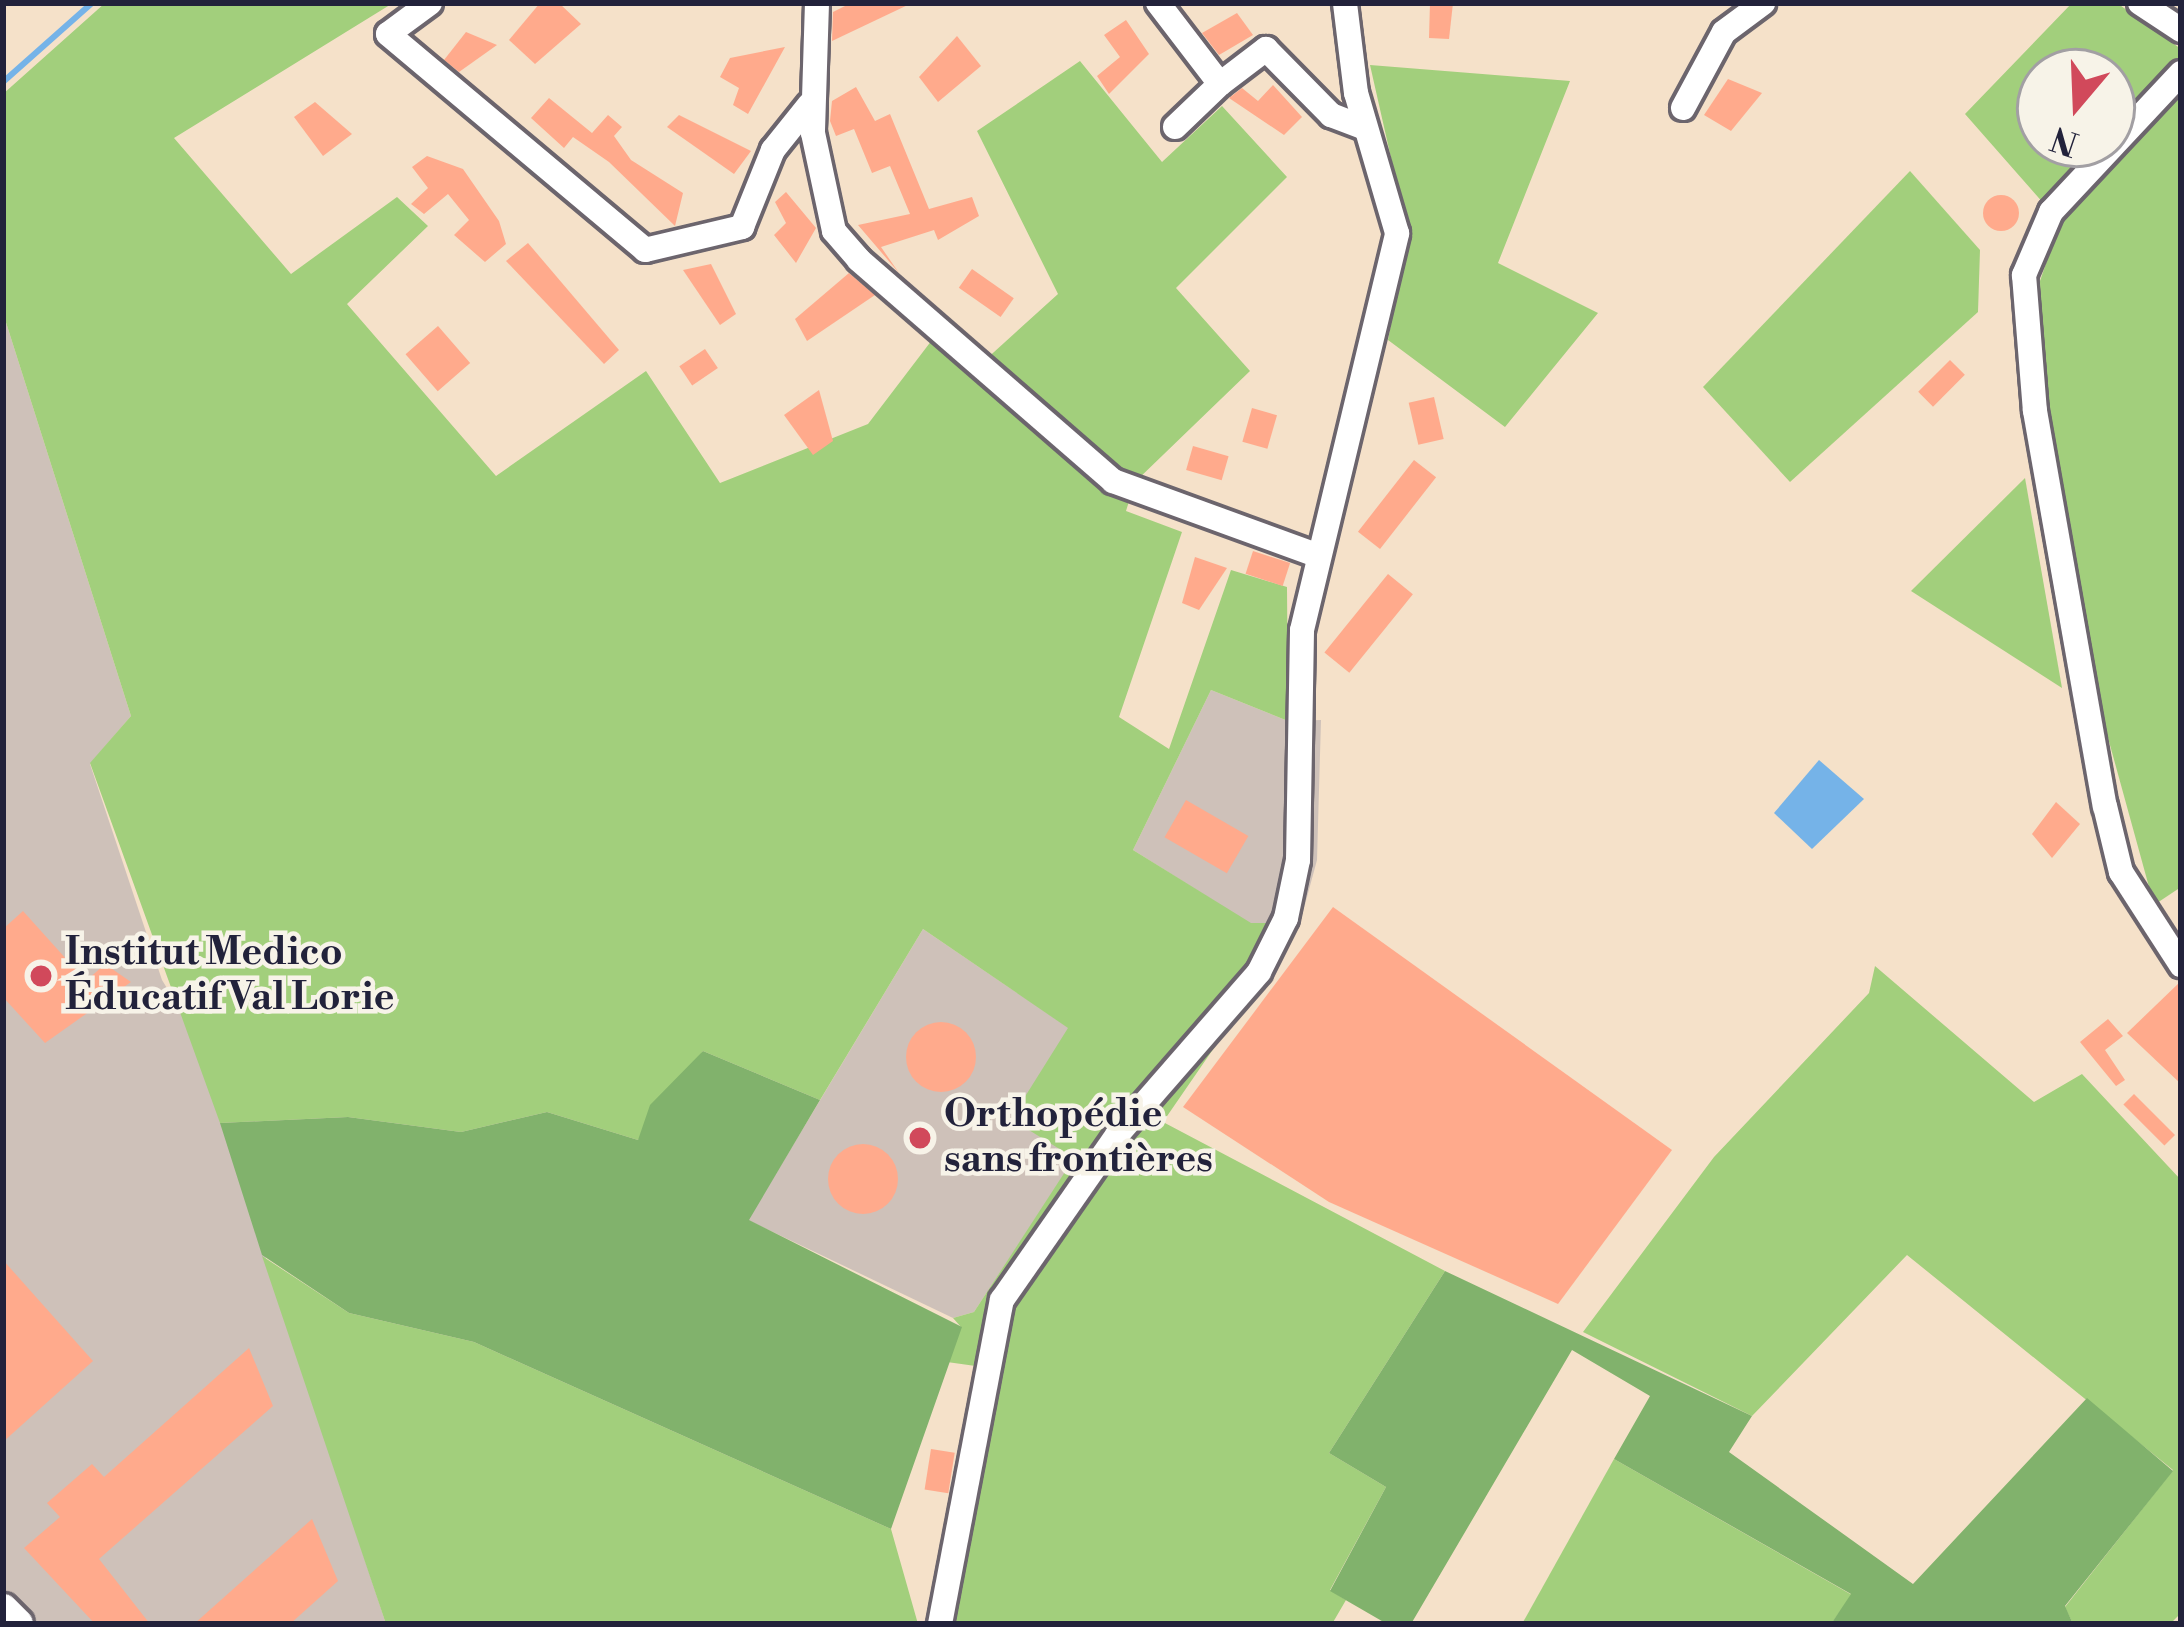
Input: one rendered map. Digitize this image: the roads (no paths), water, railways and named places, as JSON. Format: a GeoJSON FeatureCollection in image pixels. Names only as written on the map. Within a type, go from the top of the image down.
{"type":"FeatureCollection","features":[{"type":"Feature","properties":{"kind":"street"},"geometry":{"type":"LineString","coordinates":[[430,3],[388,34],[662,254],[742,227],[773,150],[809,105]]}},
{"type":"Feature","properties":{"kind":"street"},"geometry":{"type":"LineString","coordinates":[[817,3],[809,105],[834,231],[909,311],[1113,482],[1316,555]]}},
{"type":"Feature","properties":{"kind":"street"},"geometry":{"type":"LineString","coordinates":[[1158,3],[1220,84]]}},
{"type":"Feature","properties":{"kind":"street"},"geometry":{"type":"LineString","coordinates":[[940,1624],[1002,1300],[1117,1135],[1259,972],[1286,918],[1316,555],[1397,233],[1365,128],[1345,3]]}},
{"type":"Feature","properties":{"kind":"street"},"geometry":{"type":"LineString","coordinates":[[1683,108],[1724,32],[1763,3]]}},
{"type":"Feature","properties":{"kind":"street"},"geometry":{"type":"LineString","coordinates":[[2140,3],[2181,30]]}},
{"type":"Feature","properties":{"kind":"street"},"geometry":{"type":"LineString","coordinates":[[1175,127],[1266,49],[1331,115],[1365,128]]}},
{"type":"Feature","properties":{"kind":"street"},"geometry":{"type":"LineString","coordinates":[[2181,74],[2051,212],[2024,275],[2035,411],[2120,872],[2181,965]]}},
{"type":"Feature","properties":{"kind":"street"},"geometry":{"type":"LineString","coordinates":[[3,1609],[18,1624]]}},
{"type":"Feature","properties":{"kind":"water"},"geometry":{"type":"Polygon","coordinates":[[[1819,760],[1864,799],[1812,849],[1774,813],[1819,760]]]}},
{"type":"Feature","properties":{"kind":"waterway"},"geometry":{"type":"LineString","coordinates":[[3,82],[92,3]]}},
{"type":"Feature","properties":{"kind":"place","name":"Institut Medico Éducatif Val Lorie"},"geometry":{"type":"Point","coordinates":[41,976]}},
{"type":"Feature","properties":{"kind":"place","name":"Orthopédie sans frontières"},"geometry":{"type":"Point","coordinates":[920,1138]}}]}
